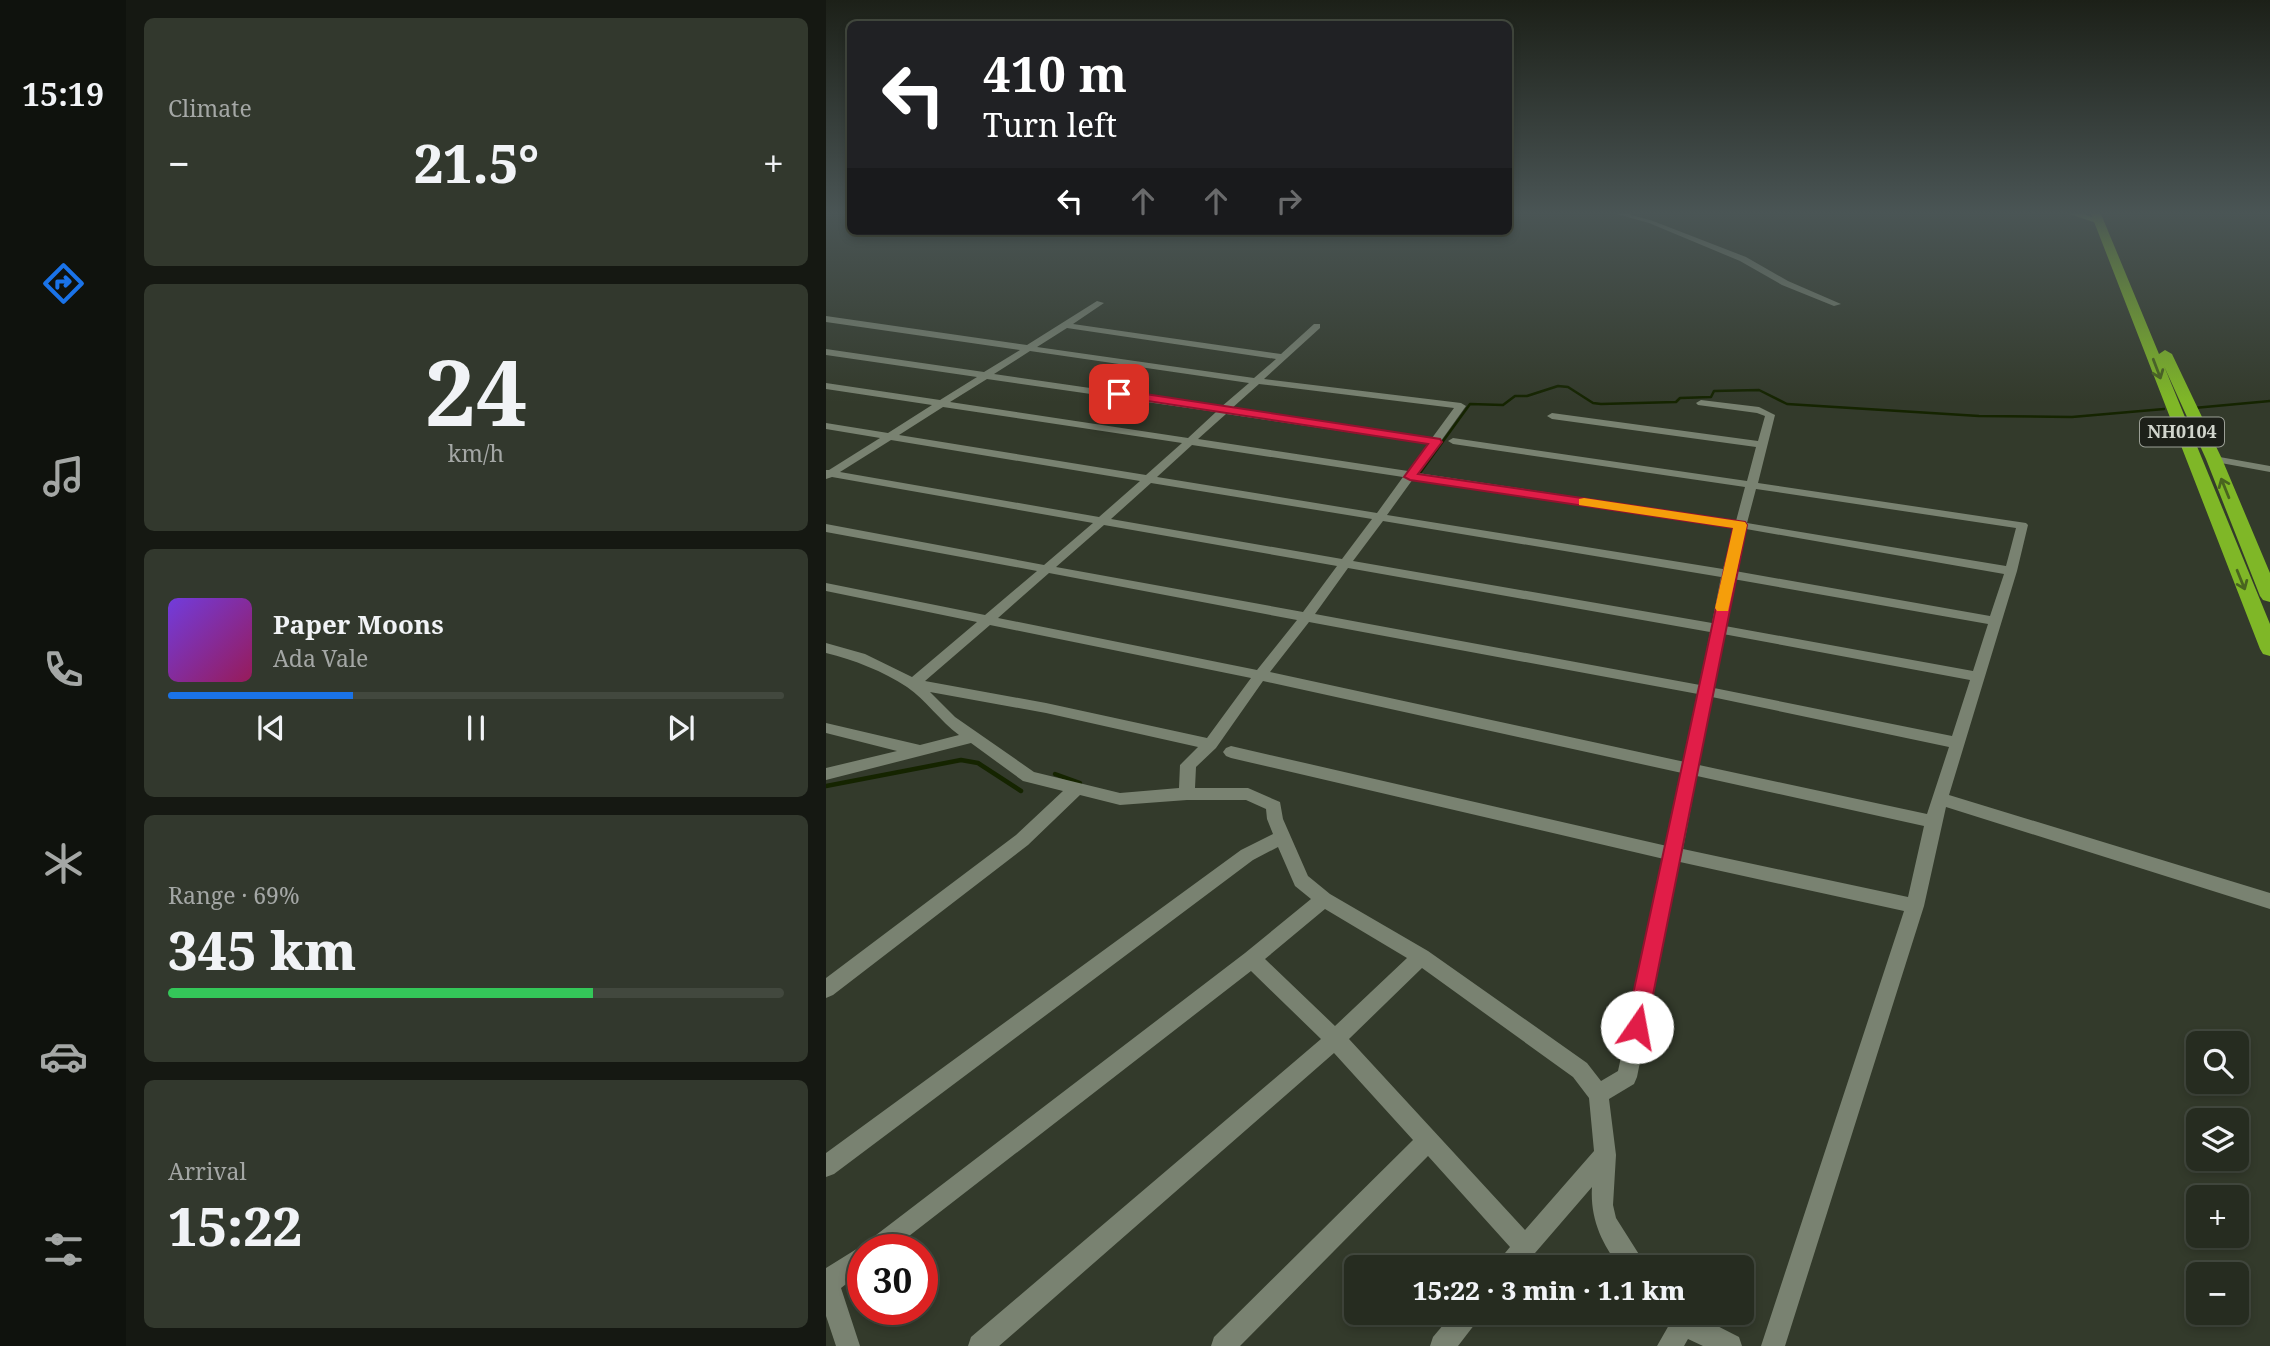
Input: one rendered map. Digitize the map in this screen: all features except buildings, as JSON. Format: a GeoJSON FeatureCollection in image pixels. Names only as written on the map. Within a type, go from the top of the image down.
{"type":"FeatureCollection","features":[{"type":"Feature","properties":{"kind":"highway","name":"NH0104"},"geometry":{"type":"LineString","coordinates":[[2124,277],[2270,649]]}},
{"type":"Feature","properties":{"kind":"highway","name":"NH0104"},"geometry":{"type":"LineString","coordinates":[[2128,277],[2214,459],[2270,596]]}},
{"type":"Feature","properties":{"kind":"street"},"geometry":{"type":"LineString","coordinates":[[1774,277],[1837,304]]}},
{"type":"Feature","properties":{"kind":"street"},"geometry":{"type":"LineString","coordinates":[[828,475],[1100,303]]}},
{"type":"Feature","properties":{"kind":"street"},"geometry":{"type":"LineString","coordinates":[[826,319],[1256,381],[1461,406],[1211,744],[1192,760],[1187,782]]}},
{"type":"Feature","properties":{"kind":"street"},"geometry":{"type":"LineString","coordinates":[[1066,324],[1284,357]]}},
{"type":"Feature","properties":{"kind":"street"},"geometry":{"type":"LineString","coordinates":[[913,684],[1048,569],[1317,326]]}},
{"type":"Feature","properties":{"kind":"street"},"geometry":{"type":"LineString","coordinates":[[826,352],[1436,442]]}},
{"type":"Feature","properties":{"kind":"street"},"geometry":{"type":"LineString","coordinates":[[826,386],[1410,477],[1740,525],[2011,571]]}},
{"type":"Feature","properties":{"kind":"street"},"geometry":{"type":"LineString","coordinates":[[1598,1094],[1627,1077],[1691,769],[1728,574],[1770,415],[1701,403]]}},
{"type":"Feature","properties":{"kind":"street"},"geometry":{"type":"LineString","coordinates":[[1552,416],[1762,445]]}},
{"type":"Feature","properties":{"kind":"street"},"geometry":{"type":"LineString","coordinates":[[826,426],[1728,574],[1995,621]]}},
{"type":"Feature","properties":{"kind":"street"},"geometry":{"type":"LineString","coordinates":[[1453,441],[2022,526],[2011,571],[1933,822],[1915,906],[1773,1346]]}},
{"type":"Feature","properties":{"kind":"street"},"geometry":{"type":"LineString","coordinates":[[2214,459],[2270,468]]}},
{"type":"Feature","properties":{"kind":"street"},"geometry":{"type":"LineString","coordinates":[[828,475],[1346,563],[1978,677]]}},
{"type":"Feature","properties":{"kind":"street"},"geometry":{"type":"LineString","coordinates":[[826,528],[1706,691],[1958,743]]}},
{"type":"Feature","properties":{"kind":"street"},"geometry":{"type":"LineString","coordinates":[[826,587],[1260,675],[1933,822]]}},
{"type":"Feature","properties":{"kind":"street"},"geometry":{"type":"LineString","coordinates":[[826,648],[860,657],[913,684],[1046,708],[1211,744]]}},
{"type":"Feature","properties":{"kind":"street"},"geometry":{"type":"LineString","coordinates":[[913,684],[950,722],[1029,777],[1120,799],[1187,782],[1248,794],[1274,806],[1275,818],[1301,881],[1324,899],[1421,957],[1580,1070],[1598,1094],[1605,1155],[1602,1205],[1606,1222],[1625,1255]]}},
{"type":"Feature","properties":{"kind":"street"},"geometry":{"type":"LineString","coordinates":[[826,728],[920,751]]}},
{"type":"Feature","properties":{"kind":"street"},"geometry":{"type":"LineString","coordinates":[[826,774],[974,737]]}},
{"type":"Feature","properties":{"kind":"street"},"geometry":{"type":"LineString","coordinates":[[1231,752],[1915,906]]}},
{"type":"Feature","properties":{"kind":"street"},"geometry":{"type":"LineString","coordinates":[[826,989],[1022,840],[1076,789]]}},
{"type":"Feature","properties":{"kind":"street"},"geometry":{"type":"LineString","coordinates":[[1941,799],[2270,901]]}},
{"type":"Feature","properties":{"kind":"street"},"geometry":{"type":"LineString","coordinates":[[826,1166],[1247,856],[1282,837]]}},
{"type":"Feature","properties":{"kind":"street"},"geometry":{"type":"LineString","coordinates":[[893,1234],[1252,959],[1324,899]]}},
{"type":"Feature","properties":{"kind":"street"},"geometry":{"type":"LineString","coordinates":[[979,1346],[1335,1039],[1421,957]]}},
{"type":"Feature","properties":{"kind":"street"},"geometry":{"type":"LineString","coordinates":[[1252,959],[1335,1039],[1525,1246]]}},
{"type":"Feature","properties":{"kind":"street"},"geometry":{"type":"LineString","coordinates":[[1223,1346],[1428,1140]]}},
{"type":"Feature","properties":{"kind":"street"},"geometry":{"type":"LineString","coordinates":[[1518,1255],[1605,1155]]}},
{"type":"Feature","properties":{"kind":"street"},"geometry":{"type":"LineString","coordinates":[[847,1268],[827,1283],[848,1346]]}},
{"type":"Feature","properties":{"kind":"street"},"geometry":{"type":"LineString","coordinates":[[1442,1346],[1459,1325]]}},
{"type":"Feature","properties":{"kind":"street"},"geometry":{"type":"LineString","coordinates":[[1669,1346],[1676,1325]]}},
{"type":"Feature","properties":{"kind":"street"},"geometry":{"type":"LineString","coordinates":[[1692,1325],[1730,1346]]}},
{"type":"Feature","properties":{"kind":"waterway"},"geometry":{"type":"LineString","coordinates":[[1420,473],[1470,404],[1503,405],[1515,396],[1527,396],[1558,386],[1568,387],[1593,403],[1601,404],[1676,402],[1680,398],[1711,397],[1714,391],[1759,390],[1787,404],[1979,416],[2072,417],[2164,409]]}},
{"type":"Feature","properties":{"kind":"waterway"},"geometry":{"type":"LineString","coordinates":[[2194,408],[2270,401]]}},
{"type":"Feature","properties":{"kind":"waterway"},"geometry":{"type":"LineString","coordinates":[[826,786],[961,760],[978,763],[1021,791]]}},
{"type":"Feature","properties":{"kind":"waterway"},"geometry":{"type":"LineString","coordinates":[[1055,774],[1080,783]]}},
{"type":"Feature","properties":{"kind":"slow traffic"},"geometry":{"type":"LineString","coordinates":[[1584,502],[1740,525],[1722,608]]}},
{"type":"Feature","properties":{"kind":"route"},"geometry":{"type":"LineString","coordinates":[[1119,394],[1436,442],[1410,477],[1740,525],[1637,1027]]}}]}
